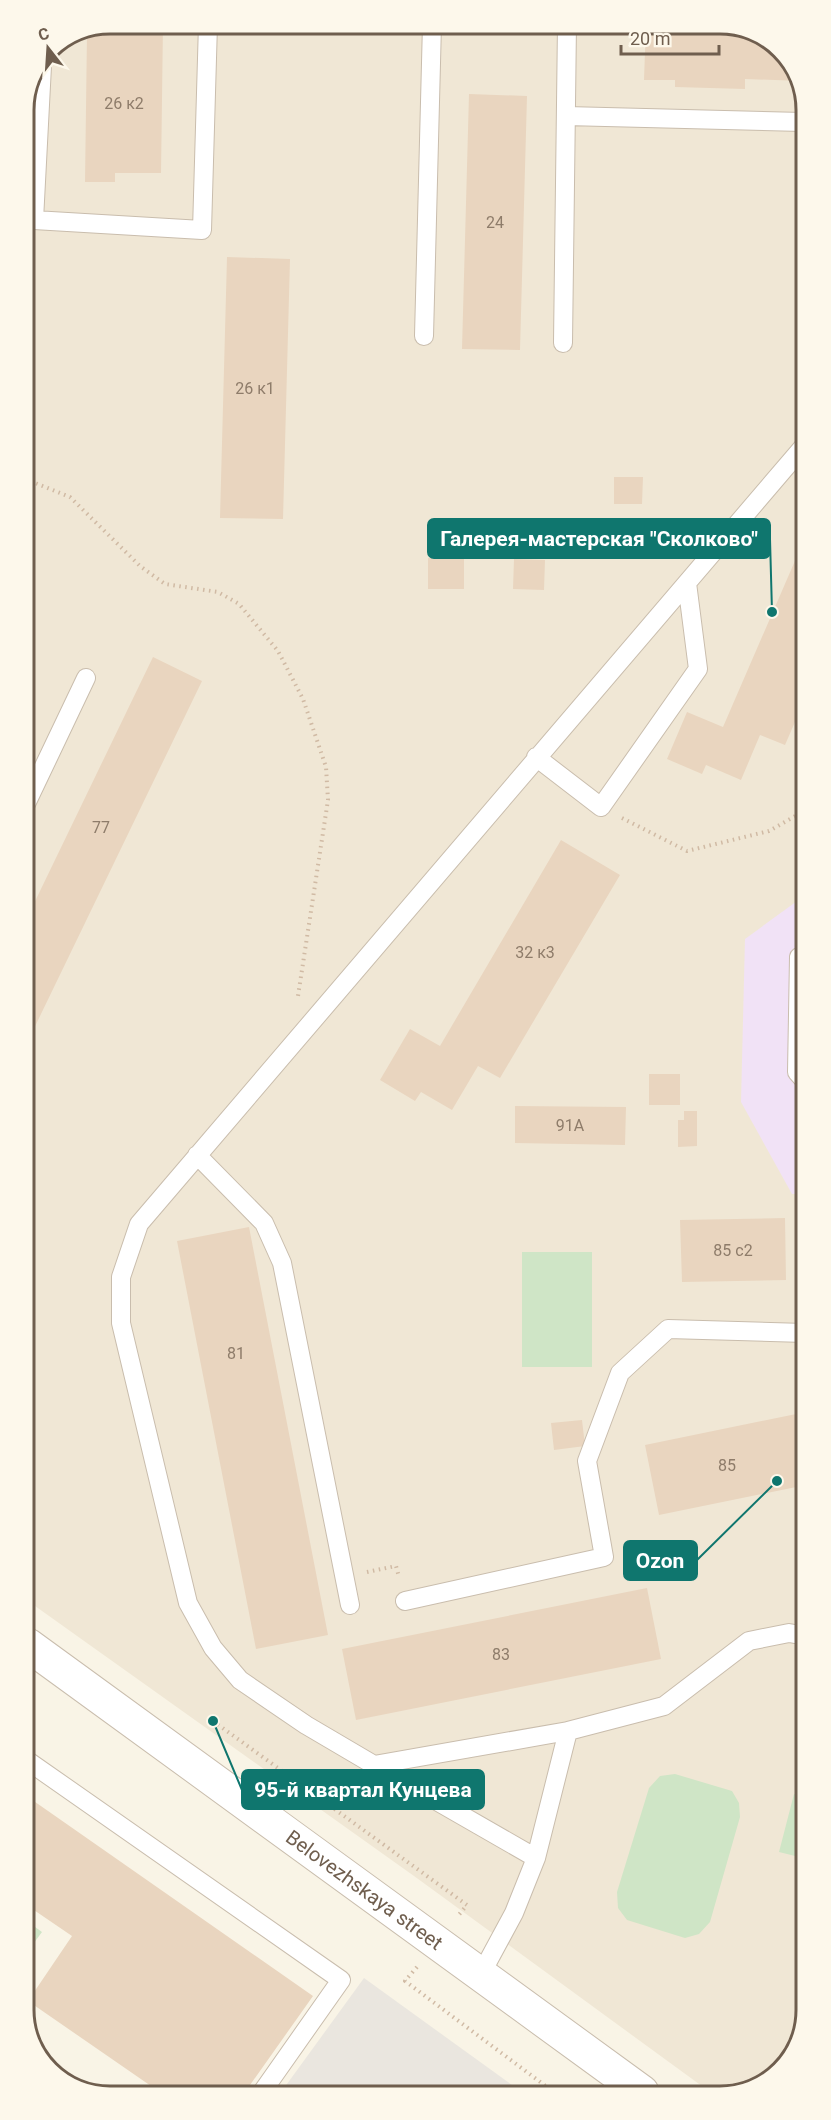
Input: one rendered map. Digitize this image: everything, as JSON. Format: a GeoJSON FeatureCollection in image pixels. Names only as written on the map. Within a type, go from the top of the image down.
{"type":"FeatureCollection","features":[{"type":"Feature","properties":{"kind":"street","name":"Belovezhskaya street"},"geometry":{"type":"LineString","coordinates":[[35,1653],[633,2086]]}},
{"type":"Feature","properties":{"kind":"lane"},"geometry":{"type":"LineString","coordinates":[[35,220],[202,230],[208,35]]}},
{"type":"Feature","properties":{"kind":"lane"},"geometry":{"type":"LineString","coordinates":[[424,336],[432,35]]}},
{"type":"Feature","properties":{"kind":"lane"},"geometry":{"type":"LineString","coordinates":[[563,343],[567,35]]}},
{"type":"Feature","properties":{"kind":"lane"},"geometry":{"type":"LineString","coordinates":[[35,199],[40,81]]}},
{"type":"Feature","properties":{"kind":"lane"},"geometry":{"type":"LineString","coordinates":[[566,116],[796,122]]}},
{"type":"Feature","properties":{"kind":"lane"},"geometry":{"type":"LineString","coordinates":[[536,1858],[306,1725],[240,1680],[213,1648],[188,1603],[121,1323],[121,1277],[138,1224],[796,455]]}},
{"type":"Feature","properties":{"kind":"lane"},"geometry":{"type":"LineString","coordinates":[[536,757],[601,807],[698,669],[687,583]]}},
{"type":"Feature","properties":{"kind":"lane"},"geometry":{"type":"LineString","coordinates":[[35,785],[86,678]]}},
{"type":"Feature","properties":{"kind":"lane"},"geometry":{"type":"LineString","coordinates":[[197,1155],[237,1192],[264,1222],[282,1263],[350,1605]]}},
{"type":"Feature","properties":{"kind":"lane"},"geometry":{"type":"LineString","coordinates":[[405,1601],[604,1557],[587,1461],[620,1373],[668,1329],[796,1333]]}},
{"type":"Feature","properties":{"kind":"lane"},"geometry":{"type":"LineString","coordinates":[[374,1765],[568,1731],[664,1706],[749,1641],[789,1633],[796,1634]]}},
{"type":"Feature","properties":{"kind":"lane"},"geometry":{"type":"LineString","coordinates":[[480,1976],[514,1913],[536,1858],[568,1731]]}},
{"type":"Feature","properties":{"kind":"lane"},"geometry":{"type":"LineString","coordinates":[[35,1766],[341,1980],[267,2085]]}},
{"type":"Feature","properties":{"kind":"path"},"geometry":{"type":"LineString","coordinates":[[35,483],[70,497],[140,566],[165,585],[218,592],[239,604],[278,651],[303,699],[326,767],[328,800],[298,996],[319,1014]]}},
{"type":"Feature","properties":{"kind":"path"},"geometry":{"type":"LineString","coordinates":[[601,807],[687,851],[769,831],[796,816]]}},
{"type":"Feature","properties":{"kind":"shaded area"},"geometry":{"type":"Polygon","coordinates":[[[111,35],[725,35],[745,39],[767,50],[781,64],[792,86],[796,101],[796,2009],[795,2024],[789,2043],[781,2056],[767,2070],[754,2078],[735,2084],[702,2086],[414,1876],[35,1606],[35,106],[42,78],[78,78],[78,42],[82,40],[111,35]]]}},
{"type":"Feature","properties":{"kind":"shaded area"},"geometry":{"type":"Polygon","coordinates":[[[796,902],[796,1194],[792,1194],[741,1102],[745,939],[796,902]]]}},
{"type":"Feature","properties":{"kind":"shaded area"},"geometry":{"type":"Polygon","coordinates":[[[364,1978],[513,2086],[286,2085],[364,1978]]]}},
{"type":"Feature","properties":{"kind":"green space"},"geometry":{"type":"Polygon","coordinates":[[[522,1252],[592,1252],[592,1367],[522,1367],[522,1252]]]}},
{"type":"Feature","properties":{"kind":"green space"},"geometry":{"type":"Polygon","coordinates":[[[675,1774],[732,1791],[739,1803],[740,1817],[710,1922],[699,1934],[685,1938],[627,1920],[618,1908],[617,1892],[649,1788],[660,1776],[675,1774]]]}},
{"type":"Feature","properties":{"kind":"green space"},"geometry":{"type":"Polygon","coordinates":[[[794,1794],[796,1795],[796,1856],[779,1852],[794,1794]]]}},
{"type":"Feature","properties":{"kind":"green space"},"geometry":{"type":"Polygon","coordinates":[[[35,1927],[42,1932],[35,1942],[35,1927]]]}},
{"type":"Feature","properties":{"kind":"building"},"geometry":{"type":"Polygon","coordinates":[[[111,35],[163,35],[161,173],[115,173],[115,182],[85,182],[87,39],[111,35]]]}},
{"type":"Feature","properties":{"kind":"building"},"geometry":{"type":"Polygon","coordinates":[[[646,35],[725,35],[745,39],[767,50],[781,64],[790,81],[745,79],[745,89],[675,87],[675,80],[644,80],[646,35]]]}},
{"type":"Feature","properties":{"kind":"building"},"geometry":{"type":"Polygon","coordinates":[[[469,94],[527,96],[520,350],[462,349],[469,94]]]}},
{"type":"Feature","properties":{"kind":"building"},"geometry":{"type":"Polygon","coordinates":[[[227,257],[290,259],[283,519],[220,518],[227,257]]]}},
{"type":"Feature","properties":{"kind":"building"},"geometry":{"type":"Polygon","coordinates":[[[614,477],[643,477],[642,504],[614,504],[614,477]]]}},
{"type":"Feature","properties":{"kind":"building"},"geometry":{"type":"Polygon","coordinates":[[[428,558],[464,558],[464,589],[428,589],[428,558]]]}},
{"type":"Feature","properties":{"kind":"building"},"geometry":{"type":"Polygon","coordinates":[[[796,558],[796,720],[785,745],[760,735],[741,780],[706,765],[702,774],[667,759],[687,712],[723,727],[796,558]]]}},
{"type":"Feature","properties":{"kind":"building"},"geometry":{"type":"Polygon","coordinates":[[[514,559],[545,560],[544,590],[513,589],[514,559]]]}},
{"type":"Feature","properties":{"kind":"building"},"geometry":{"type":"Polygon","coordinates":[[[153,657],[202,681],[35,1026],[35,901],[153,657]]]}},
{"type":"Feature","properties":{"kind":"building"},"geometry":{"type":"Polygon","coordinates":[[[561,840],[620,875],[500,1078],[478,1066],[452,1110],[421,1092],[415,1101],[380,1080],[410,1029],[440,1046],[561,840]]]}},
{"type":"Feature","properties":{"kind":"building"},"geometry":{"type":"Polygon","coordinates":[[[649,1074],[680,1074],[680,1105],[649,1105],[649,1074]]]}},
{"type":"Feature","properties":{"kind":"building"},"geometry":{"type":"Polygon","coordinates":[[[515,1106],[626,1107],[625,1145],[515,1143],[515,1106]]]}},
{"type":"Feature","properties":{"kind":"building"},"geometry":{"type":"Polygon","coordinates":[[[684,1111],[697,1111],[697,1146],[678,1147],[678,1120],[684,1120],[684,1111]]]}},
{"type":"Feature","properties":{"kind":"building"},"geometry":{"type":"Polygon","coordinates":[[[785,1218],[786,1280],[682,1282],[680,1220],[785,1218]]]}},
{"type":"Feature","properties":{"kind":"building"},"geometry":{"type":"Polygon","coordinates":[[[249,1227],[328,1635],[256,1649],[177,1241],[249,1227]]]}},
{"type":"Feature","properties":{"kind":"building"},"geometry":{"type":"Polygon","coordinates":[[[796,1414],[796,1487],[659,1515],[645,1445],[796,1414]]]}},
{"type":"Feature","properties":{"kind":"building"},"geometry":{"type":"Polygon","coordinates":[[[582,1420],[585,1446],[554,1450],[551,1423],[582,1420]]]}},
{"type":"Feature","properties":{"kind":"building"},"geometry":{"type":"Polygon","coordinates":[[[647,1588],[661,1659],[356,1720],[342,1649],[647,1588]]]}},
{"type":"Feature","properties":{"kind":"building"},"geometry":{"type":"Polygon","coordinates":[[[35,1802],[313,1996],[250,2085],[150,2085],[35,2006],[35,1991],[72,1936],[35,1911],[35,1802]]]}},
{"type":"Feature","properties":{"kind":"place","name":"Галерея-мастерская \"Сколково\""},"geometry":{"type":"Point","coordinates":[772,612]}},
{"type":"Feature","properties":{"kind":"place","name":"Ozon"},"geometry":{"type":"Point","coordinates":[777,1481]}},
{"type":"Feature","properties":{"kind":"place","name":"95-й квартал Кунцева"},"geometry":{"type":"Point","coordinates":[213,1721]}}]}
